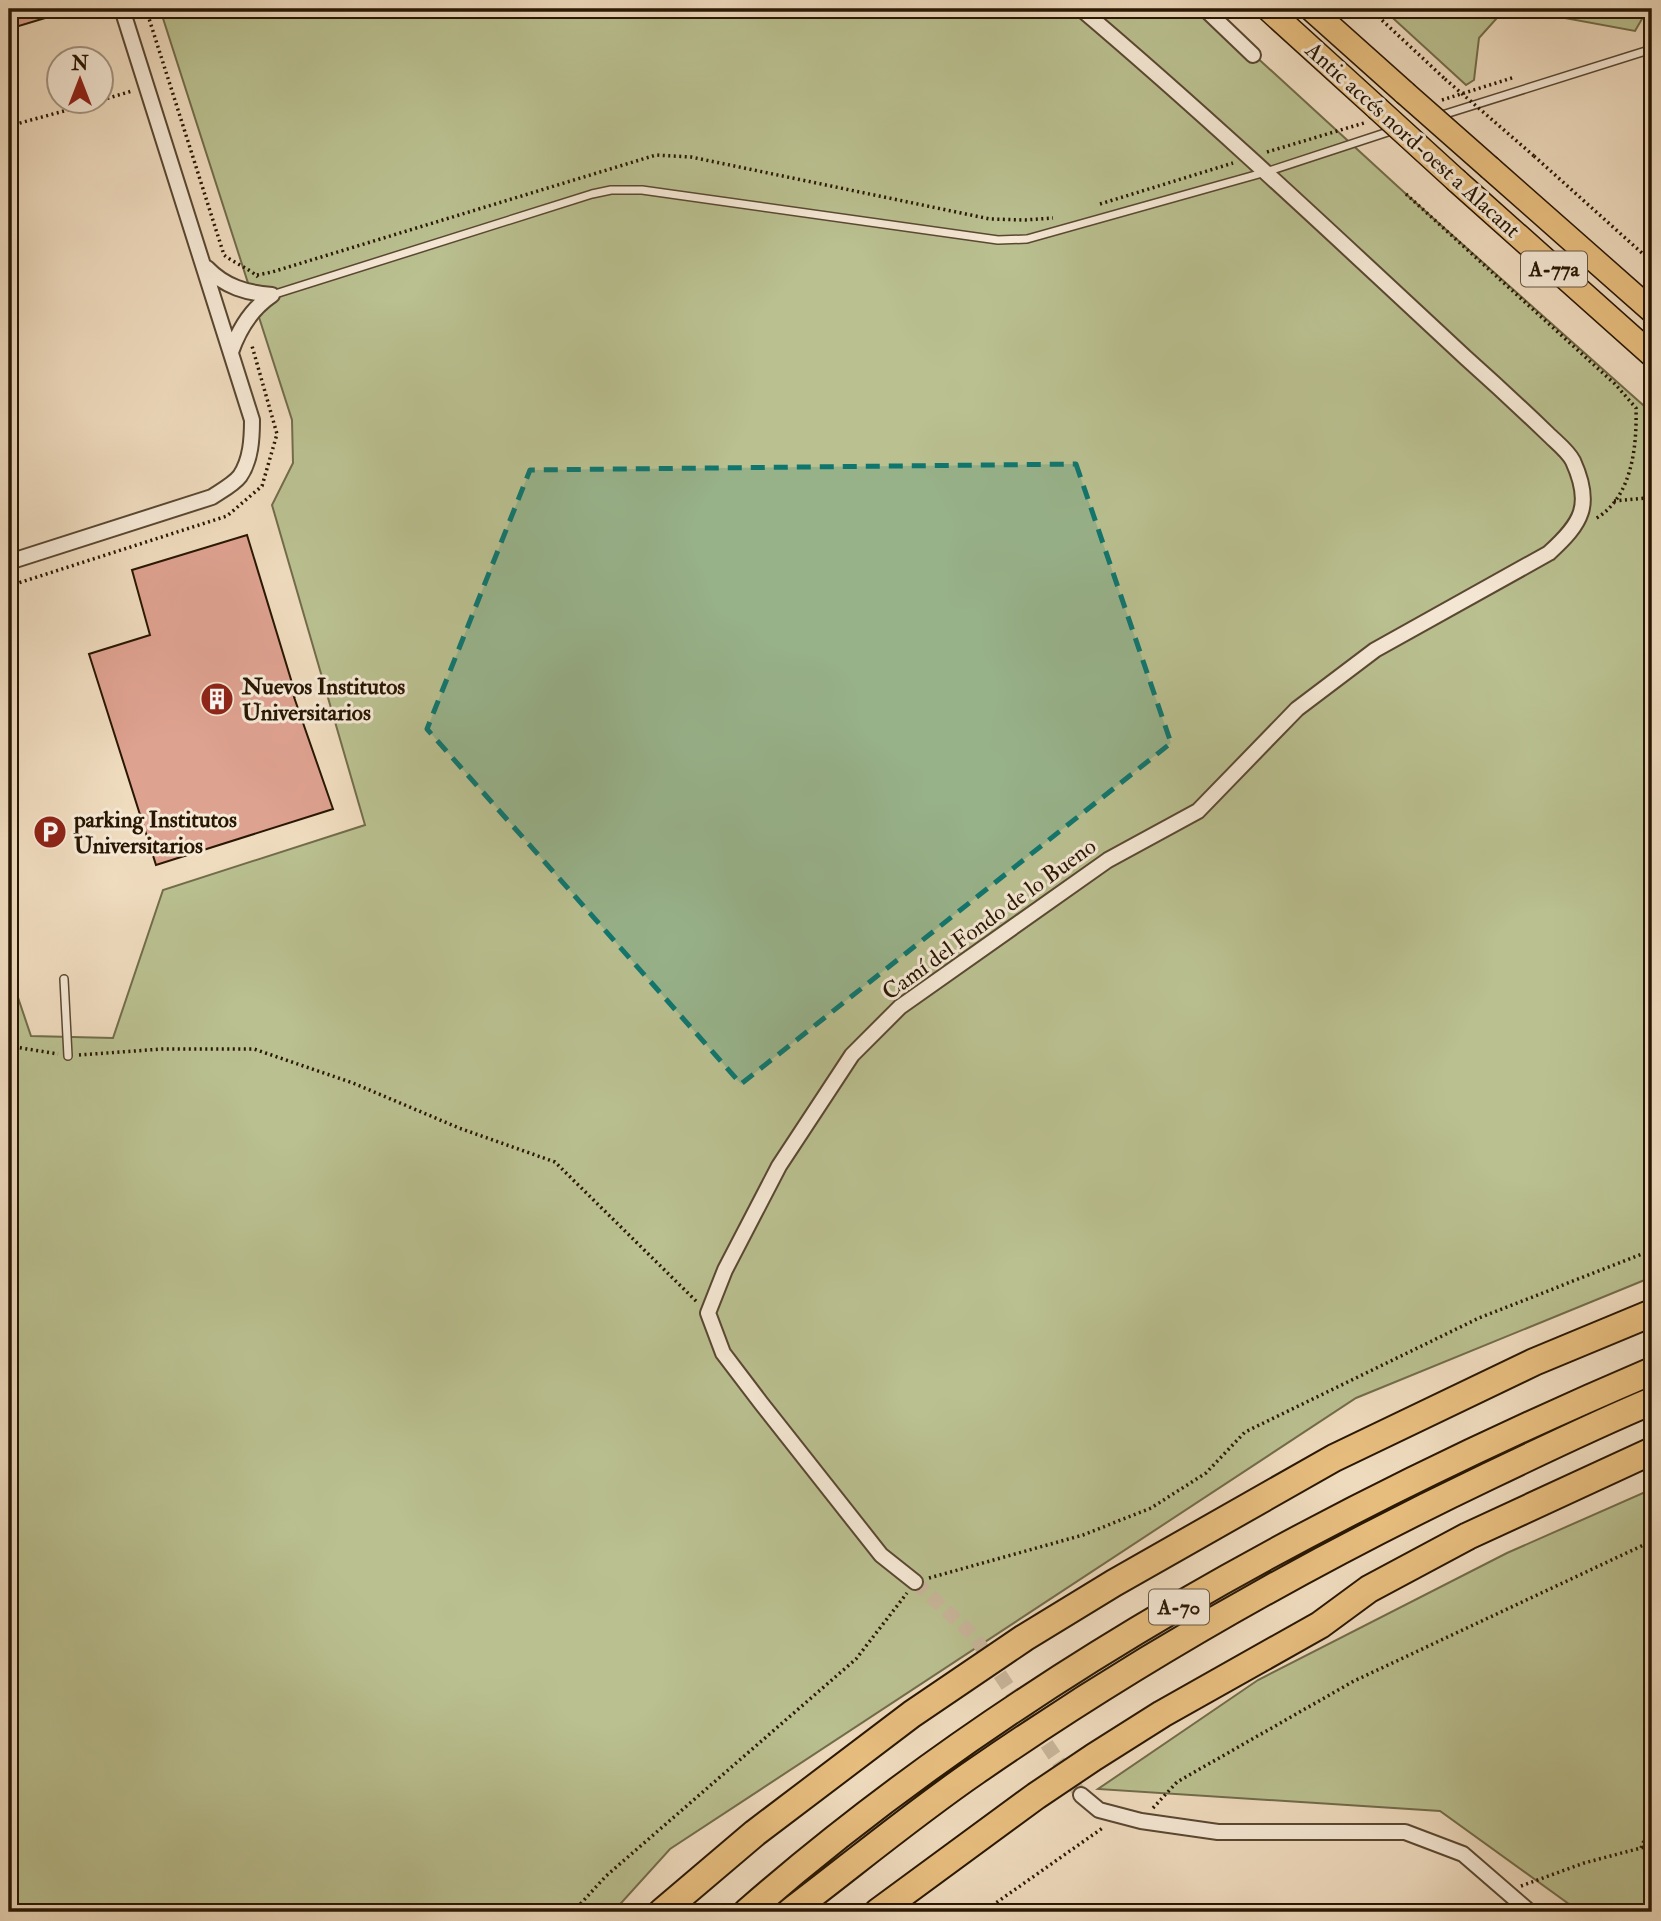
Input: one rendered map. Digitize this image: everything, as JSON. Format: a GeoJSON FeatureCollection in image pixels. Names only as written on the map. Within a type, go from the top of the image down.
{"type":"FeatureCollection","features":[{"type":"Feature","properties":{"kind":"highway"},"geometry":{"type":"LineString","coordinates":[[662,1912],[755,1833],[902,1721],[1024,1637],[1334,1458],[1534,1362],[1652,1312]]}},
{"type":"Feature","properties":{"kind":"highway","name":"A-70"},"geometry":{"type":"LineString","coordinates":[[747,1912],[846,1831],[932,1767],[1047,1688],[1165,1615],[1332,1522],[1450,1462],[1652,1371]]}},
{"type":"Feature","properties":{"kind":"highway","name":"A-70"},"geometry":{"type":"LineString","coordinates":[[790,1912],[975,1772],[1126,1674],[1315,1563],[1395,1520],[1569,1437],[1652,1401]]}},
{"type":"Feature","properties":{"kind":"highway"},"geometry":{"type":"LineString","coordinates":[[878,1912],[1036,1796],[1094,1757],[1161,1714],[1321,1625],[1369,1588],[1468,1536],[1652,1451]]}},
{"type":"Feature","properties":{"kind":"highway"},"geometry":{"type":"LineString","coordinates":[[813,1912],[882,1857],[903,1825]]}},
{"type":"Feature","properties":{"kind":"main road","name":"Antic accés nord-oest a Alacant"},"geometry":{"type":"LineString","coordinates":[[1268,9],[1372,115],[1457,181],[1652,355]]}},
{"type":"Feature","properties":{"kind":"main road","name":"Antic accés nord-oest a Alacant"},"geometry":{"type":"LineString","coordinates":[[1311,9],[1652,311]]}},
{"type":"Feature","properties":{"kind":"street"},"geometry":{"type":"LineString","coordinates":[[9,562],[212,497],[239,477],[248,458],[252,420],[122,9]]}},
{"type":"Feature","properties":{"kind":"street"},"geometry":{"type":"LineString","coordinates":[[1081,9],[1266,172],[1572,458],[1584,505],[1572,533]]}},
{"type":"Feature","properties":{"kind":"street"},"geometry":{"type":"LineString","coordinates":[[1205,9],[1253,55]]}},
{"type":"Feature","properties":{"kind":"street"},"geometry":{"type":"LineString","coordinates":[[203,264],[217,279],[237,289],[267,295],[238,333],[232,352]]}},
{"type":"Feature","properties":{"kind":"street","name":"Camí del Fondo de lo Bueno"},"geometry":{"type":"LineString","coordinates":[[708,1313],[725,1270],[779,1166],[852,1055],[900,1007],[1108,860],[1198,811],[1297,709],[1375,650],[1549,552],[1572,533]]}},
{"type":"Feature","properties":{"kind":"street"},"geometry":{"type":"LineString","coordinates":[[708,1313],[723,1353],[761,1403],[881,1555],[915,1582]]}},
{"type":"Feature","properties":{"kind":"street"},"geometry":{"type":"LineString","coordinates":[[1081,1796],[1098,1810],[1141,1821],[1217,1832],[1405,1832],[1463,1854],[1530,1912]]}},
{"type":"Feature","properties":{"kind":"lane"},"geometry":{"type":"LineString","coordinates":[[1420,122],[1652,49]]}},
{"type":"Feature","properties":{"kind":"lane"},"geometry":{"type":"LineString","coordinates":[[267,295],[611,190],[642,190],[998,240],[1027,239],[1266,172],[1408,126]]}},
{"type":"Feature","properties":{"kind":"lane"},"geometry":{"type":"LineString","coordinates":[[64,979],[68,1056]]}},
{"type":"Feature","properties":{"kind":"path"},"geometry":{"type":"LineString","coordinates":[[146,9],[224,255],[235,265],[257,275],[656,155],[691,158],[990,219],[1034,220],[1057,217]]}},
{"type":"Feature","properties":{"kind":"path"},"geometry":{"type":"LineString","coordinates":[[1370,9],[1652,262]]}},
{"type":"Feature","properties":{"kind":"path"},"geometry":{"type":"LineString","coordinates":[[1378,16],[1385,9]]}},
{"type":"Feature","properties":{"kind":"path"},"geometry":{"type":"LineString","coordinates":[[1432,103],[1521,75]]}},
{"type":"Feature","properties":{"kind":"path"},"geometry":{"type":"LineString","coordinates":[[116,96],[132,92]]}},
{"type":"Feature","properties":{"kind":"path"},"geometry":{"type":"LineString","coordinates":[[1096,205],[1250,158],[1372,115]]}},
{"type":"Feature","properties":{"kind":"path"},"geometry":{"type":"LineString","coordinates":[[9,126],[46,116]]}},
{"type":"Feature","properties":{"kind":"path"},"geometry":{"type":"LineString","coordinates":[[1645,122],[1652,120]]}},
{"type":"Feature","properties":{"kind":"path"},"geometry":{"type":"LineString","coordinates":[[1406,194],[1615,384],[1636,408],[1634,460],[1614,501],[1608,512],[1572,533]]}},
{"type":"Feature","properties":{"kind":"path"},"geometry":{"type":"LineString","coordinates":[[257,275],[267,295]]}},
{"type":"Feature","properties":{"kind":"path"},"geometry":{"type":"LineString","coordinates":[[9,586],[227,516],[262,485],[278,434],[252,354],[252,344]]}},
{"type":"Feature","properties":{"kind":"path"},"geometry":{"type":"LineString","coordinates":[[1614,501],[1646,498],[1652,503]]}},
{"type":"Feature","properties":{"kind":"path"},"geometry":{"type":"LineString","coordinates":[[9,1046],[68,1056],[162,1049],[254,1049],[353,1083],[459,1128],[555,1162],[708,1313]]}},
{"type":"Feature","properties":{"kind":"path"},"geometry":{"type":"LineString","coordinates":[[573,1912],[606,1876],[856,1659],[915,1582],[1083,1535],[1151,1508],[1206,1473],[1244,1432],[1479,1318],[1652,1250]]}},
{"type":"Feature","properties":{"kind":"path"},"geometry":{"type":"LineString","coordinates":[[1141,1821],[1177,1782],[1354,1681],[1652,1541]]}},
{"type":"Feature","properties":{"kind":"path"},"geometry":{"type":"LineString","coordinates":[[983,1912],[1121,1815]]}},
{"type":"Feature","properties":{"kind":"path"},"geometry":{"type":"LineString","coordinates":[[1640,1848],[1652,1821]]}},
{"type":"Feature","properties":{"kind":"path"},"geometry":{"type":"LineString","coordinates":[[1505,1891],[1584,1863],[1652,1844]]}},
{"type":"Feature","properties":{"kind":"highlighted area"},"geometry":{"type":"Polygon","coordinates":[[[1076,464],[1171,743],[741,1084],[427,729],[530,470],[1076,464]]]}},
{"type":"Feature","properties":{"kind":"green space"},"geometry":{"type":"Polygon","coordinates":[[[160,9],[1204,9],[1406,194],[1652,413],[1652,1277],[1356,1398],[670,1849],[613,1912],[9,1912],[9,971],[31,1036],[113,1038],[163,890],[365,825],[272,505],[293,463],[292,420],[160,9]]]}},
{"type":"Feature","properties":{"kind":"green space"},"geometry":{"type":"Polygon","coordinates":[[[1383,9],[1505,9],[1479,38],[1474,80],[1466,85],[1383,9]]]}},
{"type":"Feature","properties":{"kind":"green space"},"geometry":{"type":"Polygon","coordinates":[[[1516,9],[1652,10],[1646,12],[1635,31],[1516,9]]]}},
{"type":"Feature","properties":{"kind":"green space"},"geometry":{"type":"Polygon","coordinates":[[[1652,1489],[1652,1912],[1580,1912],[1440,1811],[1098,1789],[1258,1680],[1507,1553],[1652,1489]]]}},
{"type":"Feature","properties":{"kind":"building"},"geometry":{"type":"Polygon","coordinates":[[[9,9],[64,9],[65,12],[9,29],[9,9]]]}},
{"type":"Feature","properties":{"kind":"building","name":"Nuevos Institutos Universitarios"},"geometry":{"type":"Polygon","coordinates":[[[247,535],[296,696],[294,697],[333,809],[156,865],[89,654],[150,635],[132,570],[247,535]]]}},
{"type":"Feature","properties":{"kind":"tunnel"},"geometry":{"type":"LineString","coordinates":[[915,1582],[974,1636],[1081,1795]]}},
{"type":"Feature","properties":{"kind":"place","name":"Nuevos Institutos Universitarios"},"geometry":{"type":"Point","coordinates":[217,699]}},
{"type":"Feature","properties":{"kind":"place","name":"parking Institutos Universitarios"},"geometry":{"type":"Point","coordinates":[50,832]}}]}
